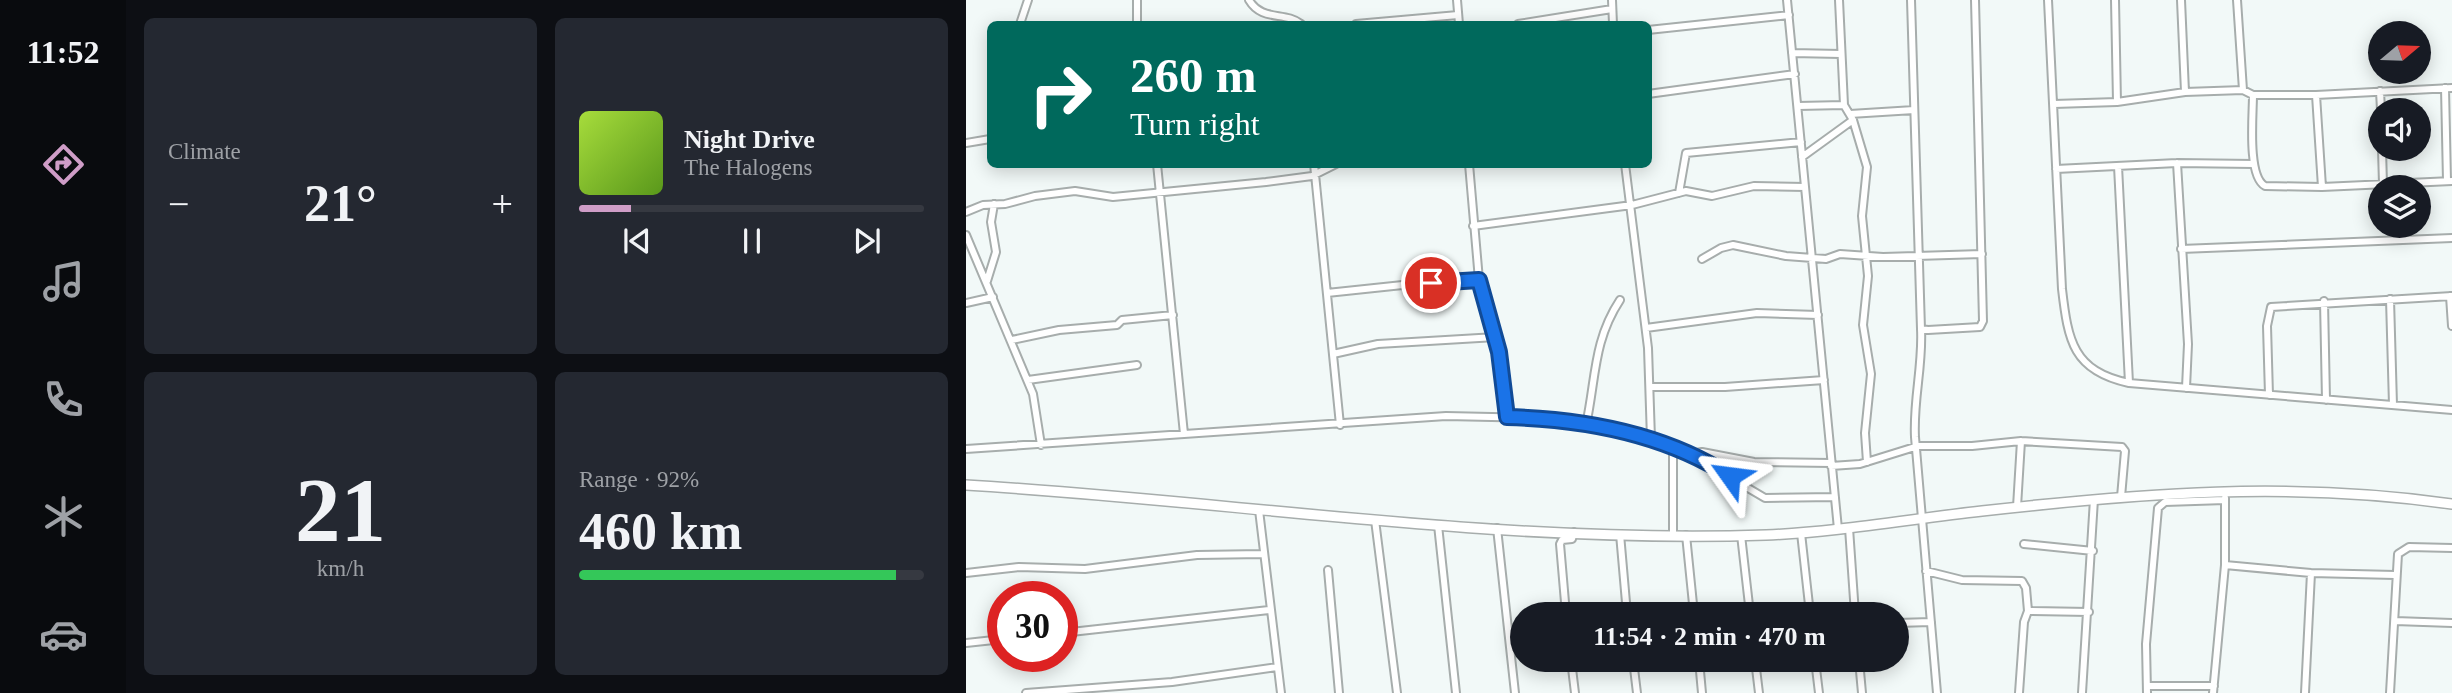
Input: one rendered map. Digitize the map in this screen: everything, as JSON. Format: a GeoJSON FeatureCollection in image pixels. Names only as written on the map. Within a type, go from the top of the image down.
{"type":"FeatureCollection","features":[{"type":"Feature","properties":{"kind":"street"},"geometry":{"type":"LineString","coordinates":[[1021,21],[1028,0]]}},
{"type":"Feature","properties":{"kind":"street"},"geometry":{"type":"LineString","coordinates":[[1137,0],[1137,21]]}},
{"type":"Feature","properties":{"kind":"street"},"geometry":{"type":"LineString","coordinates":[[1250,0],[1262,14],[1297,21]]}},
{"type":"Feature","properties":{"kind":"street"},"geometry":{"type":"LineString","coordinates":[[1457,0],[1459,21]]}},
{"type":"Feature","properties":{"kind":"street"},"geometry":{"type":"LineString","coordinates":[[1612,0],[1614,21]]}},
{"type":"Feature","properties":{"kind":"street"},"geometry":{"type":"LineString","coordinates":[[1787,0],[1838,528]]}},
{"type":"Feature","properties":{"kind":"street"},"geometry":{"type":"LineString","coordinates":[[1839,0],[1844,105],[1852,117],[1867,167],[1862,216],[1868,284],[1863,325],[1871,374],[1865,433],[1867,461]]}},
{"type":"Feature","properties":{"kind":"street"},"geometry":{"type":"LineString","coordinates":[[1911,0],[1922,330],[1922,365],[1914,405],[1915,446],[1937,693]]}},
{"type":"Feature","properties":{"kind":"street"},"geometry":{"type":"LineString","coordinates":[[1922,330],[1973,329],[1982,324],[1975,0]]}},
{"type":"Feature","properties":{"kind":"street"},"geometry":{"type":"LineString","coordinates":[[2048,0],[2062,289],[2070,333],[2089,368],[2108,378],[2129,383],[2452,410]]}},
{"type":"Feature","properties":{"kind":"street"},"geometry":{"type":"LineString","coordinates":[[2115,0],[2118,102]]}},
{"type":"Feature","properties":{"kind":"street"},"geometry":{"type":"LineString","coordinates":[[2181,0],[2185,92]]}},
{"type":"Feature","properties":{"kind":"street"},"geometry":{"type":"LineString","coordinates":[[2237,0],[2243,90]]}},
{"type":"Feature","properties":{"kind":"street"},"geometry":{"type":"LineString","coordinates":[[1537,21],[1612,9]]}},
{"type":"Feature","properties":{"kind":"street"},"geometry":{"type":"LineString","coordinates":[[1390,21],[1458,15]]}},
{"type":"Feature","properties":{"kind":"street"},"geometry":{"type":"LineString","coordinates":[[1652,30],[1789,15]]}},
{"type":"Feature","properties":{"kind":"street"},"geometry":{"type":"LineString","coordinates":[[1793,53],[1841,54]]}},
{"type":"Feature","properties":{"kind":"street"},"geometry":{"type":"LineString","coordinates":[[1652,93],[1795,74]]}},
{"type":"Feature","properties":{"kind":"street"},"geometry":{"type":"LineString","coordinates":[[2054,104],[2118,102],[2185,92],[2243,90],[2253,95],[2316,95],[2449,88],[2449,181],[2431,182]]}},
{"type":"Feature","properties":{"kind":"street"},"geometry":{"type":"LineString","coordinates":[[2380,91],[2380,98]]}},
{"type":"Feature","properties":{"kind":"street"},"geometry":{"type":"LineString","coordinates":[[2253,95],[2254,164],[2257,178],[2265,186],[2368,185]]}},
{"type":"Feature","properties":{"kind":"street"},"geometry":{"type":"LineString","coordinates":[[2316,95],[2322,187]]}},
{"type":"Feature","properties":{"kind":"street"},"geometry":{"type":"LineString","coordinates":[[1798,106],[1844,105]]}},
{"type":"Feature","properties":{"kind":"street"},"geometry":{"type":"LineString","coordinates":[[1802,157],[1852,117],[1914,110]]}},
{"type":"Feature","properties":{"kind":"street"},"geometry":{"type":"LineString","coordinates":[[966,142],[987,139]]}},
{"type":"Feature","properties":{"kind":"street"},"geometry":{"type":"LineString","coordinates":[[1679,193],[1686,153],[1801,142]]}},
{"type":"Feature","properties":{"kind":"street"},"geometry":{"type":"LineString","coordinates":[[2056,169],[2177,163],[2254,164]]}},
{"type":"Feature","properties":{"kind":"street"},"geometry":{"type":"LineString","coordinates":[[2177,163],[2188,356],[2186,388]]}},
{"type":"Feature","properties":{"kind":"street"},"geometry":{"type":"LineString","coordinates":[[2118,166],[2129,383]]}},
{"type":"Feature","properties":{"kind":"street"},"geometry":{"type":"LineString","coordinates":[[1157,168],[1184,434]]}},
{"type":"Feature","properties":{"kind":"street"},"geometry":{"type":"LineString","coordinates":[[1314,168],[1340,425]]}},
{"type":"Feature","properties":{"kind":"street"},"geometry":{"type":"LineString","coordinates":[[966,212],[994,204],[1075,191],[1113,197],[1315,175],[1328,168]]}},
{"type":"Feature","properties":{"kind":"street"},"geometry":{"type":"LineString","coordinates":[[1469,168],[1479,280],[1496,337],[1507,417]]}},
{"type":"Feature","properties":{"kind":"street"},"geometry":{"type":"LineString","coordinates":[[1626,168],[1646,328],[1651,387],[1651,439]]}},
{"type":"Feature","properties":{"kind":"street"},"geometry":{"type":"LineString","coordinates":[[1474,226],[1632,205],[1690,191],[1718,196],[1754,186],[1805,187]]}},
{"type":"Feature","properties":{"kind":"street"},"geometry":{"type":"LineString","coordinates":[[987,281],[996,252],[991,222],[994,204]]}},
{"type":"Feature","properties":{"kind":"street"},"geometry":{"type":"LineString","coordinates":[[966,235],[1028,380],[1037,406],[1041,445]]}},
{"type":"Feature","properties":{"kind":"street"},"geometry":{"type":"LineString","coordinates":[[2181,249],[2452,238]]}},
{"type":"Feature","properties":{"kind":"street"},"geometry":{"type":"LineString","coordinates":[[1702,259],[1721,248],[1733,246],[1782,256],[1812,257],[1982,254]]}},
{"type":"Feature","properties":{"kind":"street"},"geometry":{"type":"LineString","coordinates":[[1327,293],[1451,280],[1479,280]]}},
{"type":"Feature","properties":{"kind":"street"},"geometry":{"type":"LineString","coordinates":[[966,303],[993,296]]}},
{"type":"Feature","properties":{"kind":"street"},"geometry":{"type":"LineString","coordinates":[[2269,395],[2269,309],[2276,306],[2324,301],[2451,296],[2452,327]]}},
{"type":"Feature","properties":{"kind":"street"},"geometry":{"type":"LineString","coordinates":[[2390,299],[2393,405]]}},
{"type":"Feature","properties":{"kind":"street"},"geometry":{"type":"LineString","coordinates":[[1586,425],[1595,355],[1604,325],[1620,300]]}},
{"type":"Feature","properties":{"kind":"street"},"geometry":{"type":"LineString","coordinates":[[2324,301],[2326,400]]}},
{"type":"Feature","properties":{"kind":"street"},"geometry":{"type":"LineString","coordinates":[[1646,328],[1757,313],[1818,315]]}},
{"type":"Feature","properties":{"kind":"street"},"geometry":{"type":"LineString","coordinates":[[1012,340],[1059,330],[1116,325],[1122,320],[1173,315]]}},
{"type":"Feature","properties":{"kind":"street"},"geometry":{"type":"LineString","coordinates":[[1333,354],[1378,344],[1496,337]]}},
{"type":"Feature","properties":{"kind":"street"},"geometry":{"type":"LineString","coordinates":[[1028,380],[1137,365]]}},
{"type":"Feature","properties":{"kind":"street"},"geometry":{"type":"LineString","coordinates":[[1651,387],[1725,387],[1825,380]]}},
{"type":"Feature","properties":{"kind":"street"},"geometry":{"type":"LineString","coordinates":[[966,449],[1446,416],[1507,417],[1586,425],[1651,439],[1690,454],[1765,498],[1835,497]]}},
{"type":"Feature","properties":{"kind":"street"},"geometry":{"type":"LineString","coordinates":[[2017,507],[2021,441]]}},
{"type":"Feature","properties":{"kind":"street"},"geometry":{"type":"LineString","coordinates":[[1690,454],[1702,452],[1754,462],[1831,464],[1867,461],[1915,446],[2021,441],[2124,447],[2121,497]]}},
{"type":"Feature","properties":{"kind":"street"},"geometry":{"type":"LineString","coordinates":[[1673,447],[1673,534]]}},
{"type":"Feature","properties":{"kind":"street"},"geometry":{"type":"LineString","coordinates":[[966,485],[1438,525],[1620,534],[1801,533],[2094,499],[2225,490],[2363,492],[2452,504]]}},
{"type":"Feature","properties":{"kind":"street"},"geometry":{"type":"LineString","coordinates":[[2225,490],[2225,500],[2225,565],[2213,690],[2147,689],[2146,644],[2158,506],[2165,502],[2225,500]]}},
{"type":"Feature","properties":{"kind":"street"},"geometry":{"type":"LineString","coordinates":[[2082,693],[2093,551],[2094,499]]}},
{"type":"Feature","properties":{"kind":"street"},"geometry":{"type":"LineString","coordinates":[[1259,510],[1281,693]]}},
{"type":"Feature","properties":{"kind":"street"},"geometry":{"type":"LineString","coordinates":[[1375,520],[1397,693]]}},
{"type":"Feature","properties":{"kind":"street"},"geometry":{"type":"LineString","coordinates":[[1438,525],[1456,693]]}},
{"type":"Feature","properties":{"kind":"street"},"geometry":{"type":"LineString","coordinates":[[1849,527],[1854,602]]}},
{"type":"Feature","properties":{"kind":"street"},"geometry":{"type":"LineString","coordinates":[[1497,528],[1510,639]]}},
{"type":"Feature","properties":{"kind":"street"},"geometry":{"type":"LineString","coordinates":[[1565,602],[1560,544],[1562,540],[1572,539],[1574,532]]}},
{"type":"Feature","properties":{"kind":"street"},"geometry":{"type":"LineString","coordinates":[[1801,533],[1809,602]]}},
{"type":"Feature","properties":{"kind":"street"},"geometry":{"type":"LineString","coordinates":[[1620,534],[1626,602]]}},
{"type":"Feature","properties":{"kind":"street"},"geometry":{"type":"LineString","coordinates":[[1686,534],[1692,602]]}},
{"type":"Feature","properties":{"kind":"street"},"geometry":{"type":"LineString","coordinates":[[1741,535],[1749,602]]}},
{"type":"Feature","properties":{"kind":"street"},"geometry":{"type":"LineString","coordinates":[[2024,544],[2093,551]]}},
{"type":"Feature","properties":{"kind":"street"},"geometry":{"type":"LineString","coordinates":[[2390,693],[2395,575],[2401,549],[2452,548]]}},
{"type":"Feature","properties":{"kind":"street"},"geometry":{"type":"LineString","coordinates":[[966,573],[1009,568],[1085,569],[1197,555],[1263,554]]}},
{"type":"Feature","properties":{"kind":"street"},"geometry":{"type":"LineString","coordinates":[[2225,565],[2311,573],[2395,575]]}},
{"type":"Feature","properties":{"kind":"street"},"geometry":{"type":"LineString","coordinates":[[1328,570],[1339,693]]}},
{"type":"Feature","properties":{"kind":"street"},"geometry":{"type":"LineString","coordinates":[[1926,571],[1962,580],[2022,581],[2026,588],[2028,611],[2024,622],[2019,693]]}},
{"type":"Feature","properties":{"kind":"street"},"geometry":{"type":"LineString","coordinates":[[2305,693],[2311,573]]}},
{"type":"Feature","properties":{"kind":"street"},"geometry":{"type":"LineString","coordinates":[[1078,631],[1269,610]]}},
{"type":"Feature","properties":{"kind":"street"},"geometry":{"type":"LineString","coordinates":[[2028,611],[2089,612]]}},
{"type":"Feature","properties":{"kind":"street"},"geometry":{"type":"LineString","coordinates":[[2395,621],[2452,624]]}},
{"type":"Feature","properties":{"kind":"street"},"geometry":{"type":"LineString","coordinates":[[1909,623],[1931,622]]}},
{"type":"Feature","properties":{"kind":"street"},"geometry":{"type":"LineString","coordinates":[[966,643],[987,641]]}},
{"type":"Feature","properties":{"kind":"street"},"geometry":{"type":"LineString","coordinates":[[1026,693],[1172,681],[1277,667]]}},
{"type":"Feature","properties":{"kind":"street"},"geometry":{"type":"LineString","coordinates":[[1513,672],[1515,693]]}},
{"type":"Feature","properties":{"kind":"street"},"geometry":{"type":"LineString","coordinates":[[1572,672],[1575,693]]}},
{"type":"Feature","properties":{"kind":"street"},"geometry":{"type":"LineString","coordinates":[[1634,672],[1637,693]]}},
{"type":"Feature","properties":{"kind":"street"},"geometry":{"type":"LineString","coordinates":[[1700,672],[1702,693]]}},
{"type":"Feature","properties":{"kind":"street"},"geometry":{"type":"LineString","coordinates":[[1756,672],[1759,693]]}},
{"type":"Feature","properties":{"kind":"street"},"geometry":{"type":"LineString","coordinates":[[1816,672],[1819,693]]}},
{"type":"Feature","properties":{"kind":"street"},"geometry":{"type":"LineString","coordinates":[[1860,672],[1862,693]]}},
{"type":"Feature","properties":{"kind":"route"},"geometry":{"type":"LineString","coordinates":[[1431,283],[1460,279],[1479,280],[1499,352],[1507,417],[1567,422],[1631,434],[1690,454],[1730,476]]}}]}
